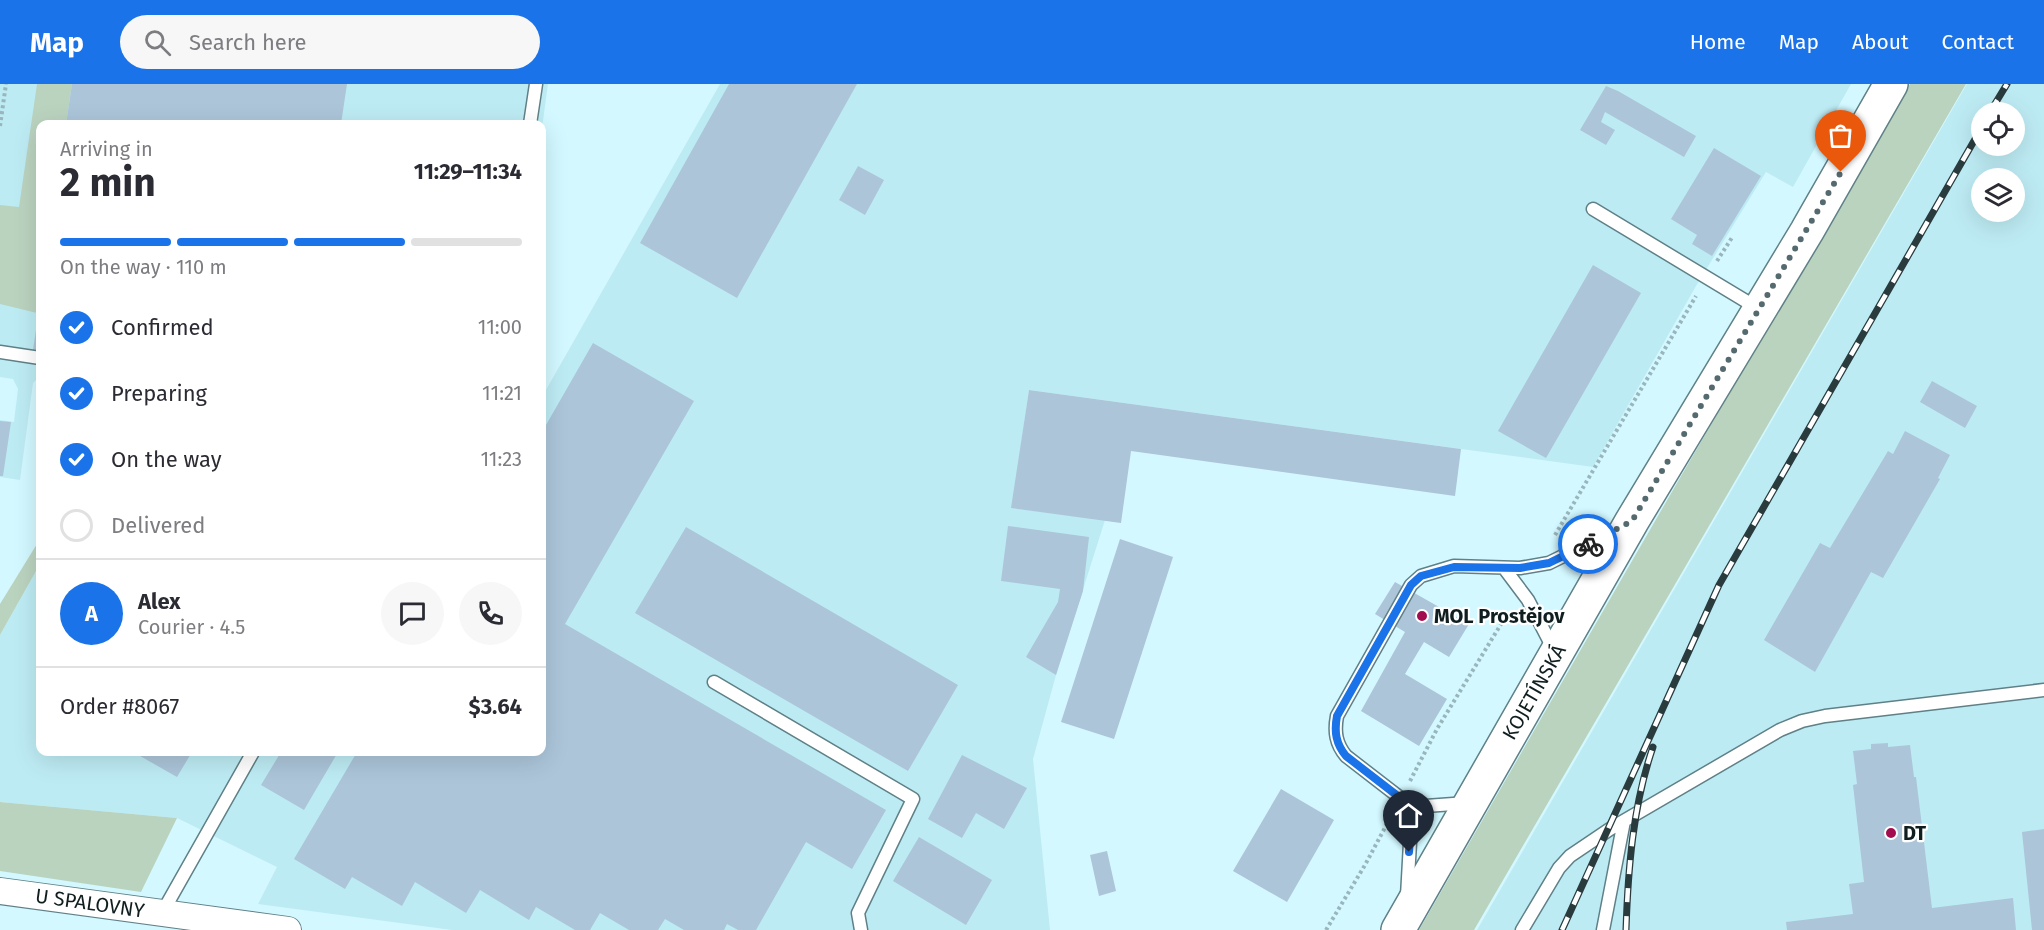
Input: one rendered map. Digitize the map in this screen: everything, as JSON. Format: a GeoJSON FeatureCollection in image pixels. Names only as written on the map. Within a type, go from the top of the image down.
{"type":"FeatureCollection","features":[{"type":"Feature","properties":{"kind":"main road","name":"KOJETÍNSKÁ"},"geometry":{"type":"LineString","coordinates":[[1402,924],[1632,521],[1807,231],[1891,84]]}},
{"type":"Feature","properties":{"kind":"street","name":"U SPALOVNY"},"geometry":{"type":"LineString","coordinates":[[0,891],[162,913],[242,927],[288,930]]}},
{"type":"Feature","properties":{"kind":"lane"},"geometry":{"type":"LineString","coordinates":[[531,120],[536,84]]}},
{"type":"Feature","properties":{"kind":"lane"},"geometry":{"type":"LineString","coordinates":[[1593,209],[1760,309]]}},
{"type":"Feature","properties":{"kind":"lane"},"geometry":{"type":"LineString","coordinates":[[0,352],[36,357]]}},
{"type":"Feature","properties":{"kind":"lane"},"geometry":{"type":"LineString","coordinates":[[1470,803],[1412,807],[1346,756],[1339,747],[1335,726],[1337,716],[1411,585],[1421,576],[1454,567],[1520,568],[1549,563],[1632,521]]}},
{"type":"Feature","properties":{"kind":"lane"},"geometry":{"type":"LineString","coordinates":[[1504,568],[1528,600],[1556,653]]}},
{"type":"Feature","properties":{"kind":"lane"},"geometry":{"type":"LineString","coordinates":[[714,682],[913,799],[858,913],[861,930]]}},
{"type":"Feature","properties":{"kind":"lane"},"geometry":{"type":"LineString","coordinates":[[1522,930],[1559,868],[1570,856],[1624,821],[1780,730],[1802,721],[1846,713],[2044,690]]}},
{"type":"Feature","properties":{"kind":"lane"},"geometry":{"type":"LineString","coordinates":[[162,913],[252,756]]}},
{"type":"Feature","properties":{"kind":"lane"},"geometry":{"type":"LineString","coordinates":[[1402,924],[1412,807]]}},
{"type":"Feature","properties":{"kind":"lane"},"geometry":{"type":"LineString","coordinates":[[1603,930],[1624,821]]}},
{"type":"Feature","properties":{"kind":"path"},"geometry":{"type":"LineString","coordinates":[[0,126],[6,84]]}},
{"type":"Feature","properties":{"kind":"shaded area"},"geometry":{"type":"Polygon","coordinates":[[[0,84],[548,84],[543,120],[36,120],[36,380],[33,383],[20,480],[0,477],[0,420],[14,422],[18,389],[13,379],[0,377],[0,84]]]}},
{"type":"Feature","properties":{"kind":"shaded area"},"geometry":{"type":"Polygon","coordinates":[[[720,84],[1851,84],[1793,187],[1766,172],[1696,286],[1593,467],[1029,390],[1012,508],[1105,520],[1056,675],[1033,759],[1050,930],[452,930],[258,904],[277,867],[177,818],[0,802],[0,635],[36,571],[36,756],[546,756],[546,390],[720,84]]]}},
{"type":"Feature","properties":{"kind":"shaded area"},"geometry":{"type":"Polygon","coordinates":[[[1967,84],[2044,84],[2044,930],[1477,930],[1967,84]]]}},
{"type":"Feature","properties":{"kind":"green space"},"geometry":{"type":"Polygon","coordinates":[[[37,84],[72,84],[67,120],[36,120],[36,313],[0,304],[0,205],[19,207],[37,84]]]}},
{"type":"Feature","properties":{"kind":"green space"},"geometry":{"type":"Polygon","coordinates":[[[1910,84],[1966,84],[1474,930],[1419,930],[1677,483],[1910,84]]]}},
{"type":"Feature","properties":{"kind":"green space"},"geometry":{"type":"Polygon","coordinates":[[[36,546],[36,571],[0,635],[0,604],[36,546]]]}},
{"type":"Feature","properties":{"kind":"green space"},"geometry":{"type":"Polygon","coordinates":[[[0,802],[177,818],[141,892],[0,871],[0,802]]]}},
{"type":"Feature","properties":{"kind":"building"},"geometry":{"type":"Polygon","coordinates":[[[72,84],[347,84],[342,120],[67,120],[72,84]]]}},
{"type":"Feature","properties":{"kind":"building"},"geometry":{"type":"Polygon","coordinates":[[[729,84],[857,84],[737,298],[640,243],[729,84]]]}},
{"type":"Feature","properties":{"kind":"building"},"geometry":{"type":"Polygon","coordinates":[[[1606,86],[1696,136],[1684,157],[1605,112],[1601,122],[1615,130],[1606,145],[1580,130],[1606,86]]]}},
{"type":"Feature","properties":{"kind":"building"},"geometry":{"type":"Polygon","coordinates":[[[1714,148],[1761,176],[1712,256],[1692,244],[1697,235],[1671,219],[1714,148]]]}},
{"type":"Feature","properties":{"kind":"building"},"geometry":{"type":"Polygon","coordinates":[[[858,166],[884,180],[865,215],[839,200],[858,166]]]}},
{"type":"Feature","properties":{"kind":"building"},"geometry":{"type":"Polygon","coordinates":[[[1593,265],[1641,293],[1546,458],[1498,431],[1593,265]]]}},
{"type":"Feature","properties":{"kind":"building"},"geometry":{"type":"Polygon","coordinates":[[[36,330],[36,350],[33,350],[36,330]]]}},
{"type":"Feature","properties":{"kind":"building"},"geometry":{"type":"Polygon","coordinates":[[[593,343],[694,401],[565,624],[886,810],[852,869],[806,842],[756,930],[738,930],[727,924],[724,930],[684,930],[665,919],[658,930],[629,930],[600,913],[590,930],[575,930],[536,907],[529,920],[480,890],[466,913],[415,882],[402,906],[352,877],[345,889],[294,859],[355,756],[546,756],[546,425],[593,343]]]}},
{"type":"Feature","properties":{"kind":"building"},"geometry":{"type":"Polygon","coordinates":[[[1932,381],[1977,406],[1965,428],[1920,402],[1932,381]]]}},
{"type":"Feature","properties":{"kind":"building"},"geometry":{"type":"Polygon","coordinates":[[[1029,390],[1461,449],[1455,496],[1131,451],[1121,523],[1011,508],[1029,390]]]}},
{"type":"Feature","properties":{"kind":"building"},"geometry":{"type":"Polygon","coordinates":[[[0,421],[11,422],[3,476],[0,476],[0,421]]]}},
{"type":"Feature","properties":{"kind":"building"},"geometry":{"type":"Polygon","coordinates":[[[1905,431],[1950,455],[1938,478],[1940,479],[1883,578],[1871,572],[1815,672],[1764,640],[1820,543],[1830,548],[1888,451],[1893,454],[1905,431]]]}},
{"type":"Feature","properties":{"kind":"building"},"geometry":{"type":"Polygon","coordinates":[[[1008,526],[1089,537],[1083,591],[1056,675],[1026,657],[1058,602],[1060,589],[1001,581],[1008,526]]]}},
{"type":"Feature","properties":{"kind":"building"},"geometry":{"type":"Polygon","coordinates":[[[686,527],[958,685],[908,771],[635,613],[686,527]]]}},
{"type":"Feature","properties":{"kind":"building"},"geometry":{"type":"Polygon","coordinates":[[[1120,539],[1173,557],[1114,739],[1061,722],[1120,539]]]}},
{"type":"Feature","properties":{"kind":"building"},"geometry":{"type":"Polygon","coordinates":[[[1395,582],[1469,624],[1449,657],[1424,642],[1405,674],[1447,699],[1419,746],[1361,711],[1405,632],[1375,614],[1395,582]]]}},
{"type":"Feature","properties":{"kind":"building","name":"DT"},"geometry":{"type":"Polygon","coordinates":[[[1888,743],[1888,747],[1910,745],[1932,908],[2013,898],[2016,930],[1787,930],[1786,922],[1853,914],[1849,884],[1864,882],[1853,785],[1857,784],[1853,751],[1871,749],[1871,744],[1888,743]]]}},
{"type":"Feature","properties":{"kind":"building"},"geometry":{"type":"Polygon","coordinates":[[[962,755],[1027,788],[1004,829],[976,813],[962,838],[928,819],[962,755]]]}},
{"type":"Feature","properties":{"kind":"building"},"geometry":{"type":"Polygon","coordinates":[[[140,756],[190,756],[177,777],[140,756]]]}},
{"type":"Feature","properties":{"kind":"building"},"geometry":{"type":"Polygon","coordinates":[[[279,756],[336,756],[304,810],[261,785],[279,756]]]}},
{"type":"Feature","properties":{"kind":"building"},"geometry":{"type":"Polygon","coordinates":[[[1281,789],[1334,820],[1287,902],[1233,871],[1281,789]]]}},
{"type":"Feature","properties":{"kind":"building"},"geometry":{"type":"Polygon","coordinates":[[[2044,829],[2044,930],[2032,930],[2022,832],[2044,829]]]}},
{"type":"Feature","properties":{"kind":"building"},"geometry":{"type":"Polygon","coordinates":[[[919,837],[992,880],[966,925],[893,881],[919,837]]]}},
{"type":"Feature","properties":{"kind":"building"},"geometry":{"type":"Polygon","coordinates":[[[1107,851],[1116,891],[1099,896],[1090,855],[1107,851]]]}},
{"type":"Feature","properties":{"kind":"railway"},"geometry":{"type":"LineString","coordinates":[[1996,102],[2007,84]]}},
{"type":"Feature","properties":{"kind":"railway"},"geometry":{"type":"LineString","coordinates":[[1562,930],[1719,585],[1971,146]]}},
{"type":"Feature","properties":{"kind":"railway"},"geometry":{"type":"LineString","coordinates":[[1626,930],[1628,884],[1636,814],[1653,747]]}},
{"type":"Feature","properties":{"kind":"way so far"},"geometry":{"type":"LineString","coordinates":[[1588,544],[1632,521],[1841,172]]}},
{"type":"Feature","properties":{"kind":"place","name":"MOL Prostějov"},"geometry":{"type":"Point","coordinates":[1422,616]}},
{"type":"Feature","properties":{"kind":"place","name":"DT"},"geometry":{"type":"Point","coordinates":[1891,833]}},
{"type":"Feature","properties":{"kind":"route"},"geometry":{"type":"LineString","coordinates":[[1409,852],[1412,807],[1346,756],[1339,747],[1335,726],[1337,716],[1411,585],[1421,576],[1454,567],[1520,568],[1549,563],[1588,544]]}}]}
